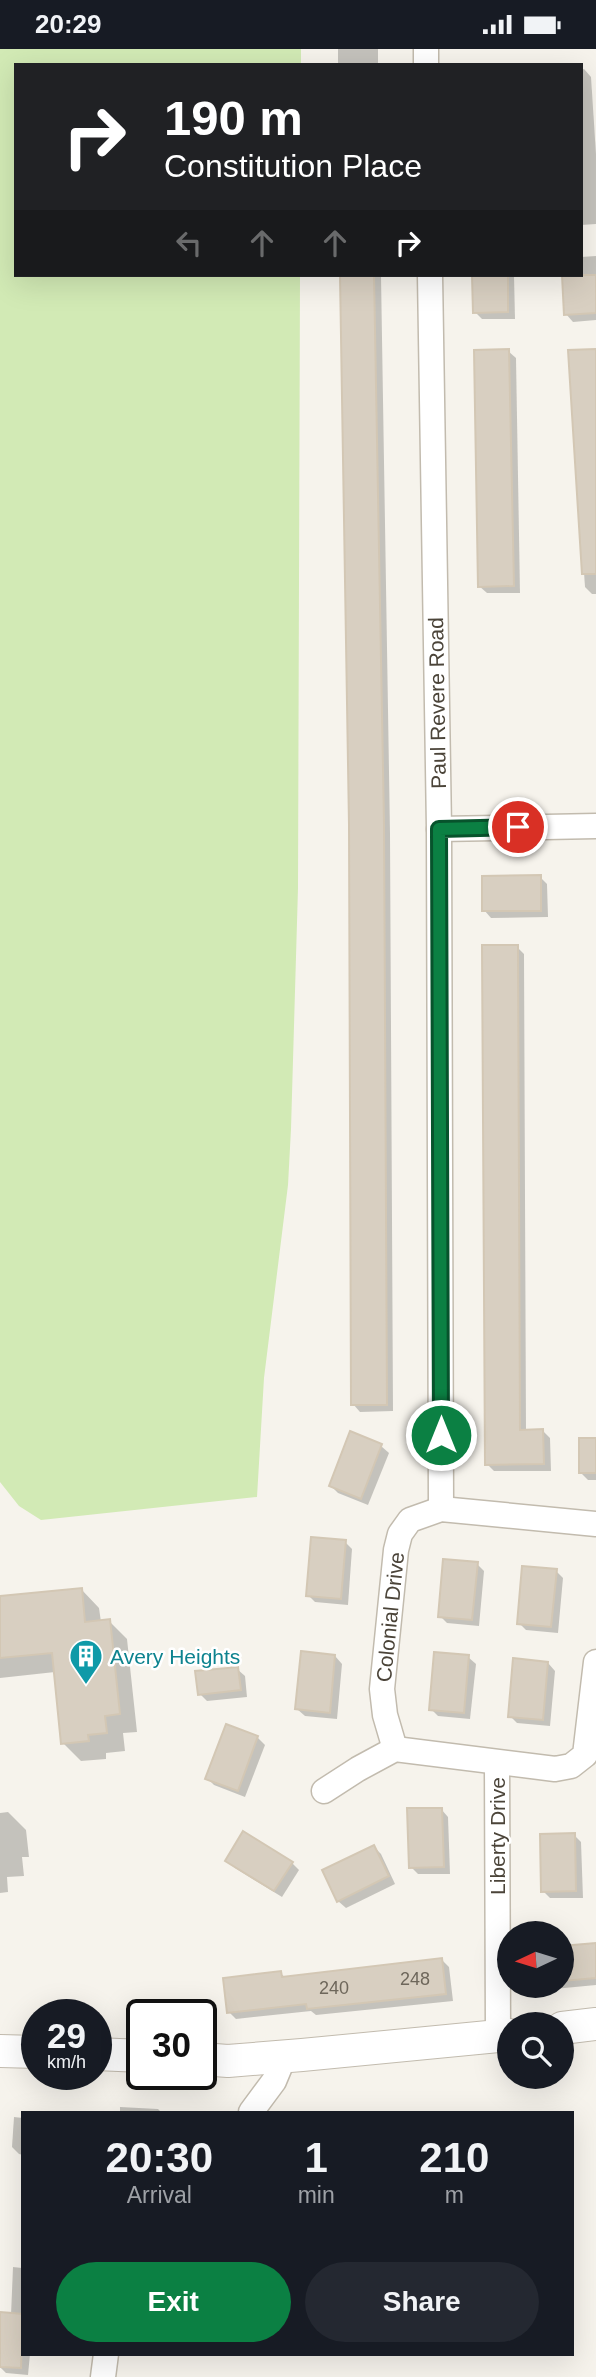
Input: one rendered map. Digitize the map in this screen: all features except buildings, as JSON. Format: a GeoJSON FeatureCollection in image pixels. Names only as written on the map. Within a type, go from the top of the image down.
{"type":"FeatureCollection","features":[{"type":"Feature","properties":{"kind":"street","name":"Paul Revere Road"},"geometry":{"type":"LineString","coordinates":[[430,277],[439,829],[442,1510]]}},
{"type":"Feature","properties":{"kind":"street"},"geometry":{"type":"LineString","coordinates":[[439,829],[596,826]]}},
{"type":"Feature","properties":{"kind":"street"},"geometry":{"type":"LineString","coordinates":[[442,1510],[596,1524]]}},
{"type":"Feature","properties":{"kind":"street","name":"Colonial Drive"},"geometry":{"type":"LineString","coordinates":[[395,1749],[385,1715],[382,1689],[396,1550],[400,1534],[410,1520],[442,1510]]}},
{"type":"Feature","properties":{"kind":"street"},"geometry":{"type":"LineString","coordinates":[[324,1791],[395,1749],[555,1769],[571,1766],[585,1755],[596,1662]]}},
{"type":"Feature","properties":{"kind":"street","name":"Liberty Drive"},"geometry":{"type":"LineString","coordinates":[[497,1763],[502,2012]]}},
{"type":"Feature","properties":{"kind":"street"},"geometry":{"type":"LineString","coordinates":[[574,2027],[596,2024]]}},
{"type":"Feature","properties":{"kind":"street"},"geometry":{"type":"LineString","coordinates":[[217,2060],[293,2056],[497,2036]]}},
{"type":"Feature","properties":{"kind":"street"},"geometry":{"type":"LineString","coordinates":[[0,2051],[21,2052]]}},
{"type":"Feature","properties":{"kind":"street"},"geometry":{"type":"LineString","coordinates":[[252,2111],[293,2056]]}},
{"type":"Feature","properties":{"kind":"street"},"geometry":{"type":"LineString","coordinates":[[103,2377],[106,2356]]}},
{"type":"Feature","properties":{"kind":"green space"},"geometry":{"type":"Polygon","coordinates":[[[0,49],[301,49],[301,63],[14,63],[14,277],[300,277],[298,888],[288,1185],[264,1378],[257,1497],[41,1520],[19,1506],[0,1482],[0,49]]]}},
{"type":"Feature","properties":{"kind":"place","name":"Avery Heights"},"geometry":{"type":"Point","coordinates":[86,1686]}},
{"type":"Feature","properties":{"kind":"route"},"geometry":{"type":"LineString","coordinates":[[441,1435],[439,829],[518,827]]}}]}
